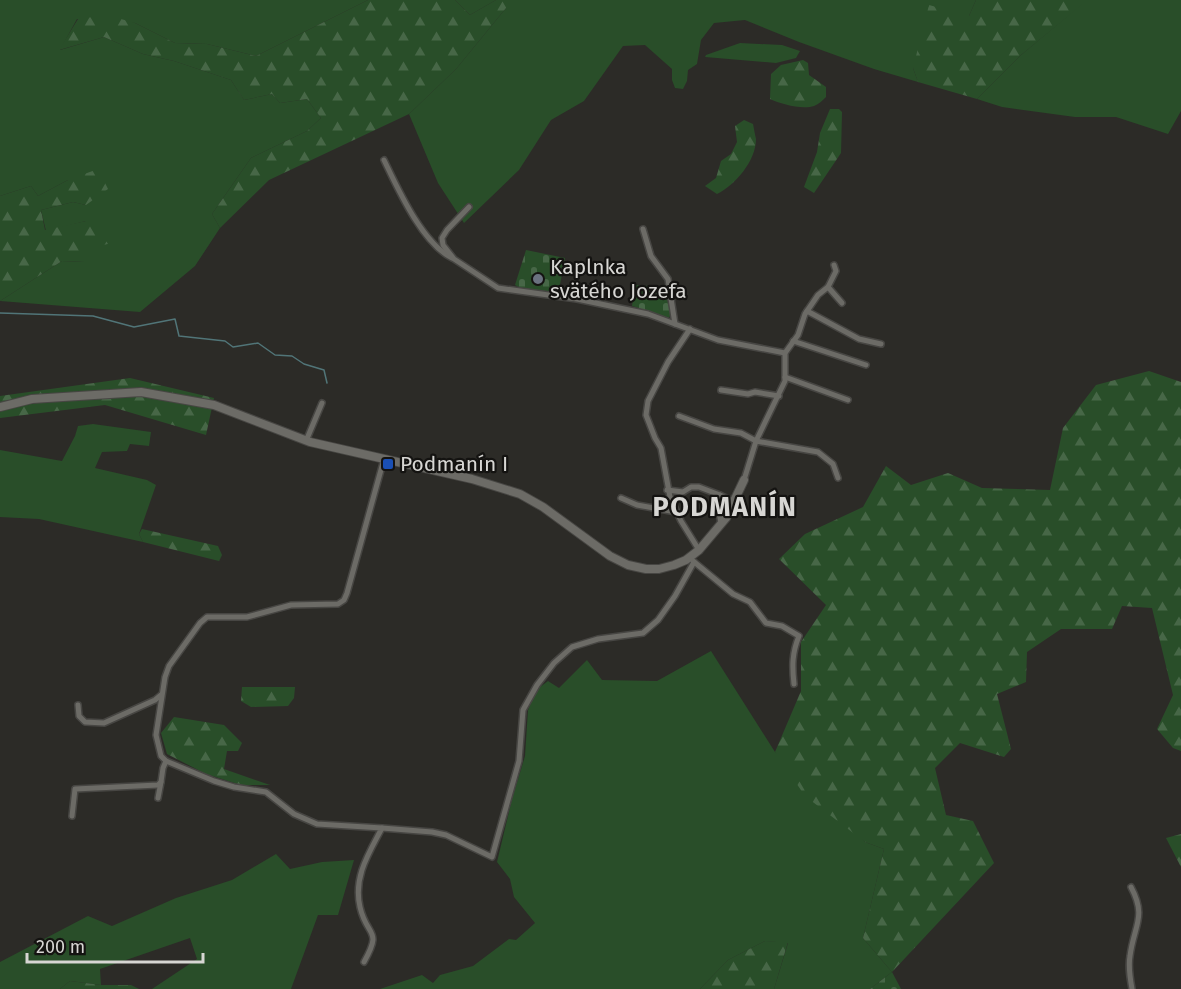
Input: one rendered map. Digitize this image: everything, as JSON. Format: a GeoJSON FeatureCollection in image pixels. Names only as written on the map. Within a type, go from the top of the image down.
{"type":"FeatureCollection","features":[{"type":"Feature","properties":{"kind":"street"},"geometry":{"type":"LineString","coordinates":[[384,160],[409,207],[428,236],[445,255],[498,288],[577,299],[648,314],[718,340],[785,353]]}},
{"type":"Feature","properties":{"kind":"street"},"geometry":{"type":"LineString","coordinates":[[454,259],[443,245],[442,238],[469,207]]}},
{"type":"Feature","properties":{"kind":"street"},"geometry":{"type":"LineString","coordinates":[[643,229],[651,256],[668,279],[675,324]]}},
{"type":"Feature","properties":{"kind":"street"},"geometry":{"type":"LineString","coordinates":[[384,459],[344,600],[338,604],[291,605],[247,617],[207,617],[200,623],[169,666],[161,695],[156,735],[161,756],[166,761],[224,784],[266,792],[294,814],[317,824],[432,832],[446,835],[492,857],[519,761],[523,711],[537,685],[554,663],[572,647],[598,639],[643,633],[658,620],[675,596],[692,560],[722,525],[735,502],[756,441],[779,396],[785,377],[785,353],[794,341],[807,310],[818,295],[828,287],[836,271],[834,265]]}},
{"type":"Feature","properties":{"kind":"street"},"geometry":{"type":"LineString","coordinates":[[828,287],[842,303]]}},
{"type":"Feature","properties":{"kind":"street"},"geometry":{"type":"LineString","coordinates":[[807,310],[859,339],[881,344]]}},
{"type":"Feature","properties":{"kind":"street"},"geometry":{"type":"LineString","coordinates":[[690,329],[668,362],[648,401],[646,415],[661,448],[667,490],[676,512],[699,550]]}},
{"type":"Feature","properties":{"kind":"street"},"geometry":{"type":"LineString","coordinates":[[794,341],[866,365]]}},
{"type":"Feature","properties":{"kind":"street"},"geometry":{"type":"LineString","coordinates":[[785,377],[848,400]]}},
{"type":"Feature","properties":{"kind":"street"},"geometry":{"type":"LineString","coordinates":[[721,390],[779,396]]}},
{"type":"Feature","properties":{"kind":"street"},"geometry":{"type":"LineString","coordinates":[[0,407],[32,399],[141,392],[214,405],[306,441],[472,479],[520,494],[543,507],[610,556],[639,568],[660,569],[692,560]]}},
{"type":"Feature","properties":{"kind":"street"},"geometry":{"type":"LineString","coordinates":[[306,441],[322,403]]}},
{"type":"Feature","properties":{"kind":"street"},"geometry":{"type":"LineString","coordinates":[[679,416],[714,429],[741,433],[756,441],[818,452],[833,464],[838,478]]}},
{"type":"Feature","properties":{"kind":"street"},"geometry":{"type":"LineString","coordinates":[[667,490],[683,492],[699,487],[735,502]]}},
{"type":"Feature","properties":{"kind":"street"},"geometry":{"type":"LineString","coordinates":[[720,495],[718,505],[722,525]]}},
{"type":"Feature","properties":{"kind":"street"},"geometry":{"type":"LineString","coordinates":[[621,498],[676,512]]}},
{"type":"Feature","properties":{"kind":"street"},"geometry":{"type":"LineString","coordinates":[[692,560],[733,594],[750,602],[766,623],[782,626],[799,636],[793,650],[794,684]]}},
{"type":"Feature","properties":{"kind":"street"},"geometry":{"type":"LineString","coordinates":[[78,705],[79,716],[85,722],[104,723],[155,700],[161,695]]}},
{"type":"Feature","properties":{"kind":"street"},"geometry":{"type":"LineString","coordinates":[[158,798],[166,761]]}},
{"type":"Feature","properties":{"kind":"street"},"geometry":{"type":"LineString","coordinates":[[72,816],[75,789],[154,786],[161,782]]}},
{"type":"Feature","properties":{"kind":"street"},"geometry":{"type":"LineString","coordinates":[[364,962],[374,943],[373,935],[360,906],[360,874],[365,859],[382,828]]}},
{"type":"Feature","properties":{"kind":"street"},"geometry":{"type":"LineString","coordinates":[[1131,887],[1139,902],[1140,915],[1129,958],[1132,989]]}},
{"type":"Feature","properties":{"kind":"green space"},"geometry":{"type":"Polygon","coordinates":[[[0,0],[368,0],[256,56],[207,44],[175,43],[135,23],[77,19],[60,50],[104,37],[143,54],[174,61],[231,80],[244,100],[272,94],[280,103],[307,99],[321,118],[307,131],[251,158],[212,214],[220,228],[195,266],[140,312],[0,301],[62,261],[85,262],[86,221],[46,231],[41,210],[73,202],[86,205],[68,180],[38,196],[31,186],[0,196],[0,0]]]}},
{"type":"Feature","properties":{"kind":"green space"},"geometry":{"type":"Polygon","coordinates":[[[368,0],[455,0],[470,15],[496,0],[506,0],[506,8],[456,69],[409,114],[269,180],[220,228],[212,214],[251,158],[307,131],[321,118],[307,99],[280,103],[272,94],[244,100],[231,80],[174,61],[143,54],[104,37],[59,50],[78,19],[107,15],[135,23],[175,43],[207,44],[256,56],[368,0]]]}},
{"type":"Feature","properties":{"kind":"green space"},"geometry":{"type":"Polygon","coordinates":[[[455,0],[496,0],[470,15],[455,0]]]}},
{"type":"Feature","properties":{"kind":"green space"},"geometry":{"type":"Polygon","coordinates":[[[506,0],[976,0],[969,16],[913,68],[918,82],[874,69],[745,20],[714,23],[701,40],[697,64],[688,70],[687,81],[683,89],[675,88],[672,69],[645,45],[623,46],[584,101],[551,120],[519,170],[464,223],[438,183],[409,114],[456,69],[506,8],[506,0]]]}},
{"type":"Feature","properties":{"kind":"green space"},"geometry":{"type":"Polygon","coordinates":[[[976,0],[1084,0],[1084,3],[1021,55],[977,99],[918,82],[913,68],[929,5],[969,16],[976,0]]]}},
{"type":"Feature","properties":{"kind":"green space"},"geometry":{"type":"Polygon","coordinates":[[[1084,0],[1181,0],[1181,111],[1168,134],[1116,117],[1075,117],[1002,107],[977,99],[1021,55],[1084,0]]]}},
{"type":"Feature","properties":{"kind":"green space"},"geometry":{"type":"Polygon","coordinates":[[[740,43],[782,45],[800,51],[796,58],[776,63],[705,57],[740,43]]]}},
{"type":"Feature","properties":{"kind":"green space"},"geometry":{"type":"Polygon","coordinates":[[[803,60],[808,63],[809,75],[826,87],[826,97],[816,105],[809,107],[798,107],[770,99],[771,74],[781,65],[803,60]]]}},
{"type":"Feature","properties":{"kind":"green space"},"geometry":{"type":"Polygon","coordinates":[[[830,109],[839,109],[842,112],[841,153],[814,193],[804,187],[817,152],[820,133],[830,109]]]}},
{"type":"Feature","properties":{"kind":"green space"},"geometry":{"type":"Polygon","coordinates":[[[744,120],[753,124],[756,139],[752,156],[731,185],[717,194],[705,186],[716,178],[721,161],[731,154],[737,142],[735,126],[744,120]]]}},
{"type":"Feature","properties":{"kind":"green space"},"geometry":{"type":"Polygon","coordinates":[[[98,169],[108,189],[86,205],[73,202],[41,210],[45,230],[86,221],[123,240],[96,247],[85,262],[62,261],[0,301],[0,196],[31,186],[38,196],[68,180],[98,169]]]}},
{"type":"Feature","properties":{"kind":"green space"},"geometry":{"type":"Polygon","coordinates":[[[526,250],[565,258],[559,290],[556,293],[520,288],[515,285],[526,250]]]}},
{"type":"Feature","properties":{"kind":"green space"},"geometry":{"type":"Polygon","coordinates":[[[635,285],[664,287],[671,314],[669,318],[632,306],[635,285]]]}},
{"type":"Feature","properties":{"kind":"green space"},"geometry":{"type":"Polygon","coordinates":[[[1149,371],[1181,382],[1181,751],[1173,748],[1157,729],[1173,695],[1152,608],[1122,606],[1112,629],[1061,629],[1027,652],[1026,682],[997,694],[1011,749],[1004,757],[960,743],[935,768],[946,815],[973,821],[994,863],[892,972],[863,938],[884,849],[865,842],[805,796],[775,752],[801,691],[801,642],[826,605],[779,559],[805,534],[863,507],[886,466],[911,485],[948,473],[982,488],[1050,490],[1063,428],[1096,385],[1149,371]]]}},
{"type":"Feature","properties":{"kind":"green space"},"geometry":{"type":"Polygon","coordinates":[[[130,378],[214,398],[206,435],[105,405],[0,418],[0,396],[130,378]]]}},
{"type":"Feature","properties":{"kind":"green space"},"geometry":{"type":"Polygon","coordinates":[[[93,424],[151,432],[149,446],[130,444],[127,451],[102,452],[95,468],[147,480],[156,485],[139,534],[143,542],[39,519],[0,517],[0,450],[62,461],[78,426],[93,424]]]}},
{"type":"Feature","properties":{"kind":"green space"},"geometry":{"type":"Polygon","coordinates":[[[142,529],[218,546],[222,555],[219,561],[143,542],[139,534],[142,529]]]}},
{"type":"Feature","properties":{"kind":"green space"},"geometry":{"type":"Polygon","coordinates":[[[711,651],[775,752],[865,842],[884,849],[863,938],[892,972],[870,989],[774,989],[788,943],[765,941],[728,960],[700,989],[380,989],[422,975],[433,983],[440,975],[473,966],[509,939],[516,940],[535,923],[514,897],[510,879],[497,862],[525,756],[528,710],[536,690],[548,681],[559,688],[587,660],[602,680],[657,681],[711,651]]]}},
{"type":"Feature","properties":{"kind":"green space"},"geometry":{"type":"Polygon","coordinates":[[[242,687],[295,687],[294,698],[288,706],[251,707],[241,701],[242,687]]]}},
{"type":"Feature","properties":{"kind":"green space"},"geometry":{"type":"Polygon","coordinates":[[[174,717],[224,725],[242,743],[238,751],[227,751],[224,769],[270,785],[241,785],[206,774],[167,754],[161,733],[174,717]]]}},
{"type":"Feature","properties":{"kind":"green space"},"geometry":{"type":"Polygon","coordinates":[[[1181,834],[1181,867],[1166,838],[1181,834]]]}},
{"type":"Feature","properties":{"kind":"green space"},"geometry":{"type":"Polygon","coordinates":[[[276,854],[290,869],[322,862],[354,860],[338,915],[318,915],[291,989],[152,989],[197,959],[190,938],[100,969],[101,985],[70,981],[60,989],[0,989],[0,962],[88,916],[112,926],[176,898],[232,880],[276,854]]]}},
{"type":"Feature","properties":{"kind":"green space"},"geometry":{"type":"Polygon","coordinates":[[[765,941],[788,942],[774,989],[700,989],[728,960],[765,941]]]}},
{"type":"Feature","properties":{"kind":"green space"},"geometry":{"type":"Polygon","coordinates":[[[892,972],[901,989],[870,989],[892,972]]]}},
{"type":"Feature","properties":{"kind":"green space"},"geometry":{"type":"Polygon","coordinates":[[[70,981],[101,985],[131,985],[139,989],[60,989],[70,981]]]}},
{"type":"Feature","properties":{"kind":"waterway"},"geometry":{"type":"LineString","coordinates":[[0,313],[93,316],[134,327],[175,319],[179,336],[225,341],[233,347],[258,343],[275,355],[292,356],[304,364],[324,370],[327,383]]}},
{"type":"Feature","properties":{"kind":"place","name":"Kaplnka svätého Jozefa"},"geometry":{"type":"Point","coordinates":[538,279]}},
{"type":"Feature","properties":{"kind":"place","name":"Podmanín I"},"geometry":{"type":"Point","coordinates":[388,464]}},
{"type":"Feature","properties":{"kind":"district","name":"PODMANÍN"},"geometry":{"type":"Point","coordinates":[725,507]}}]}
